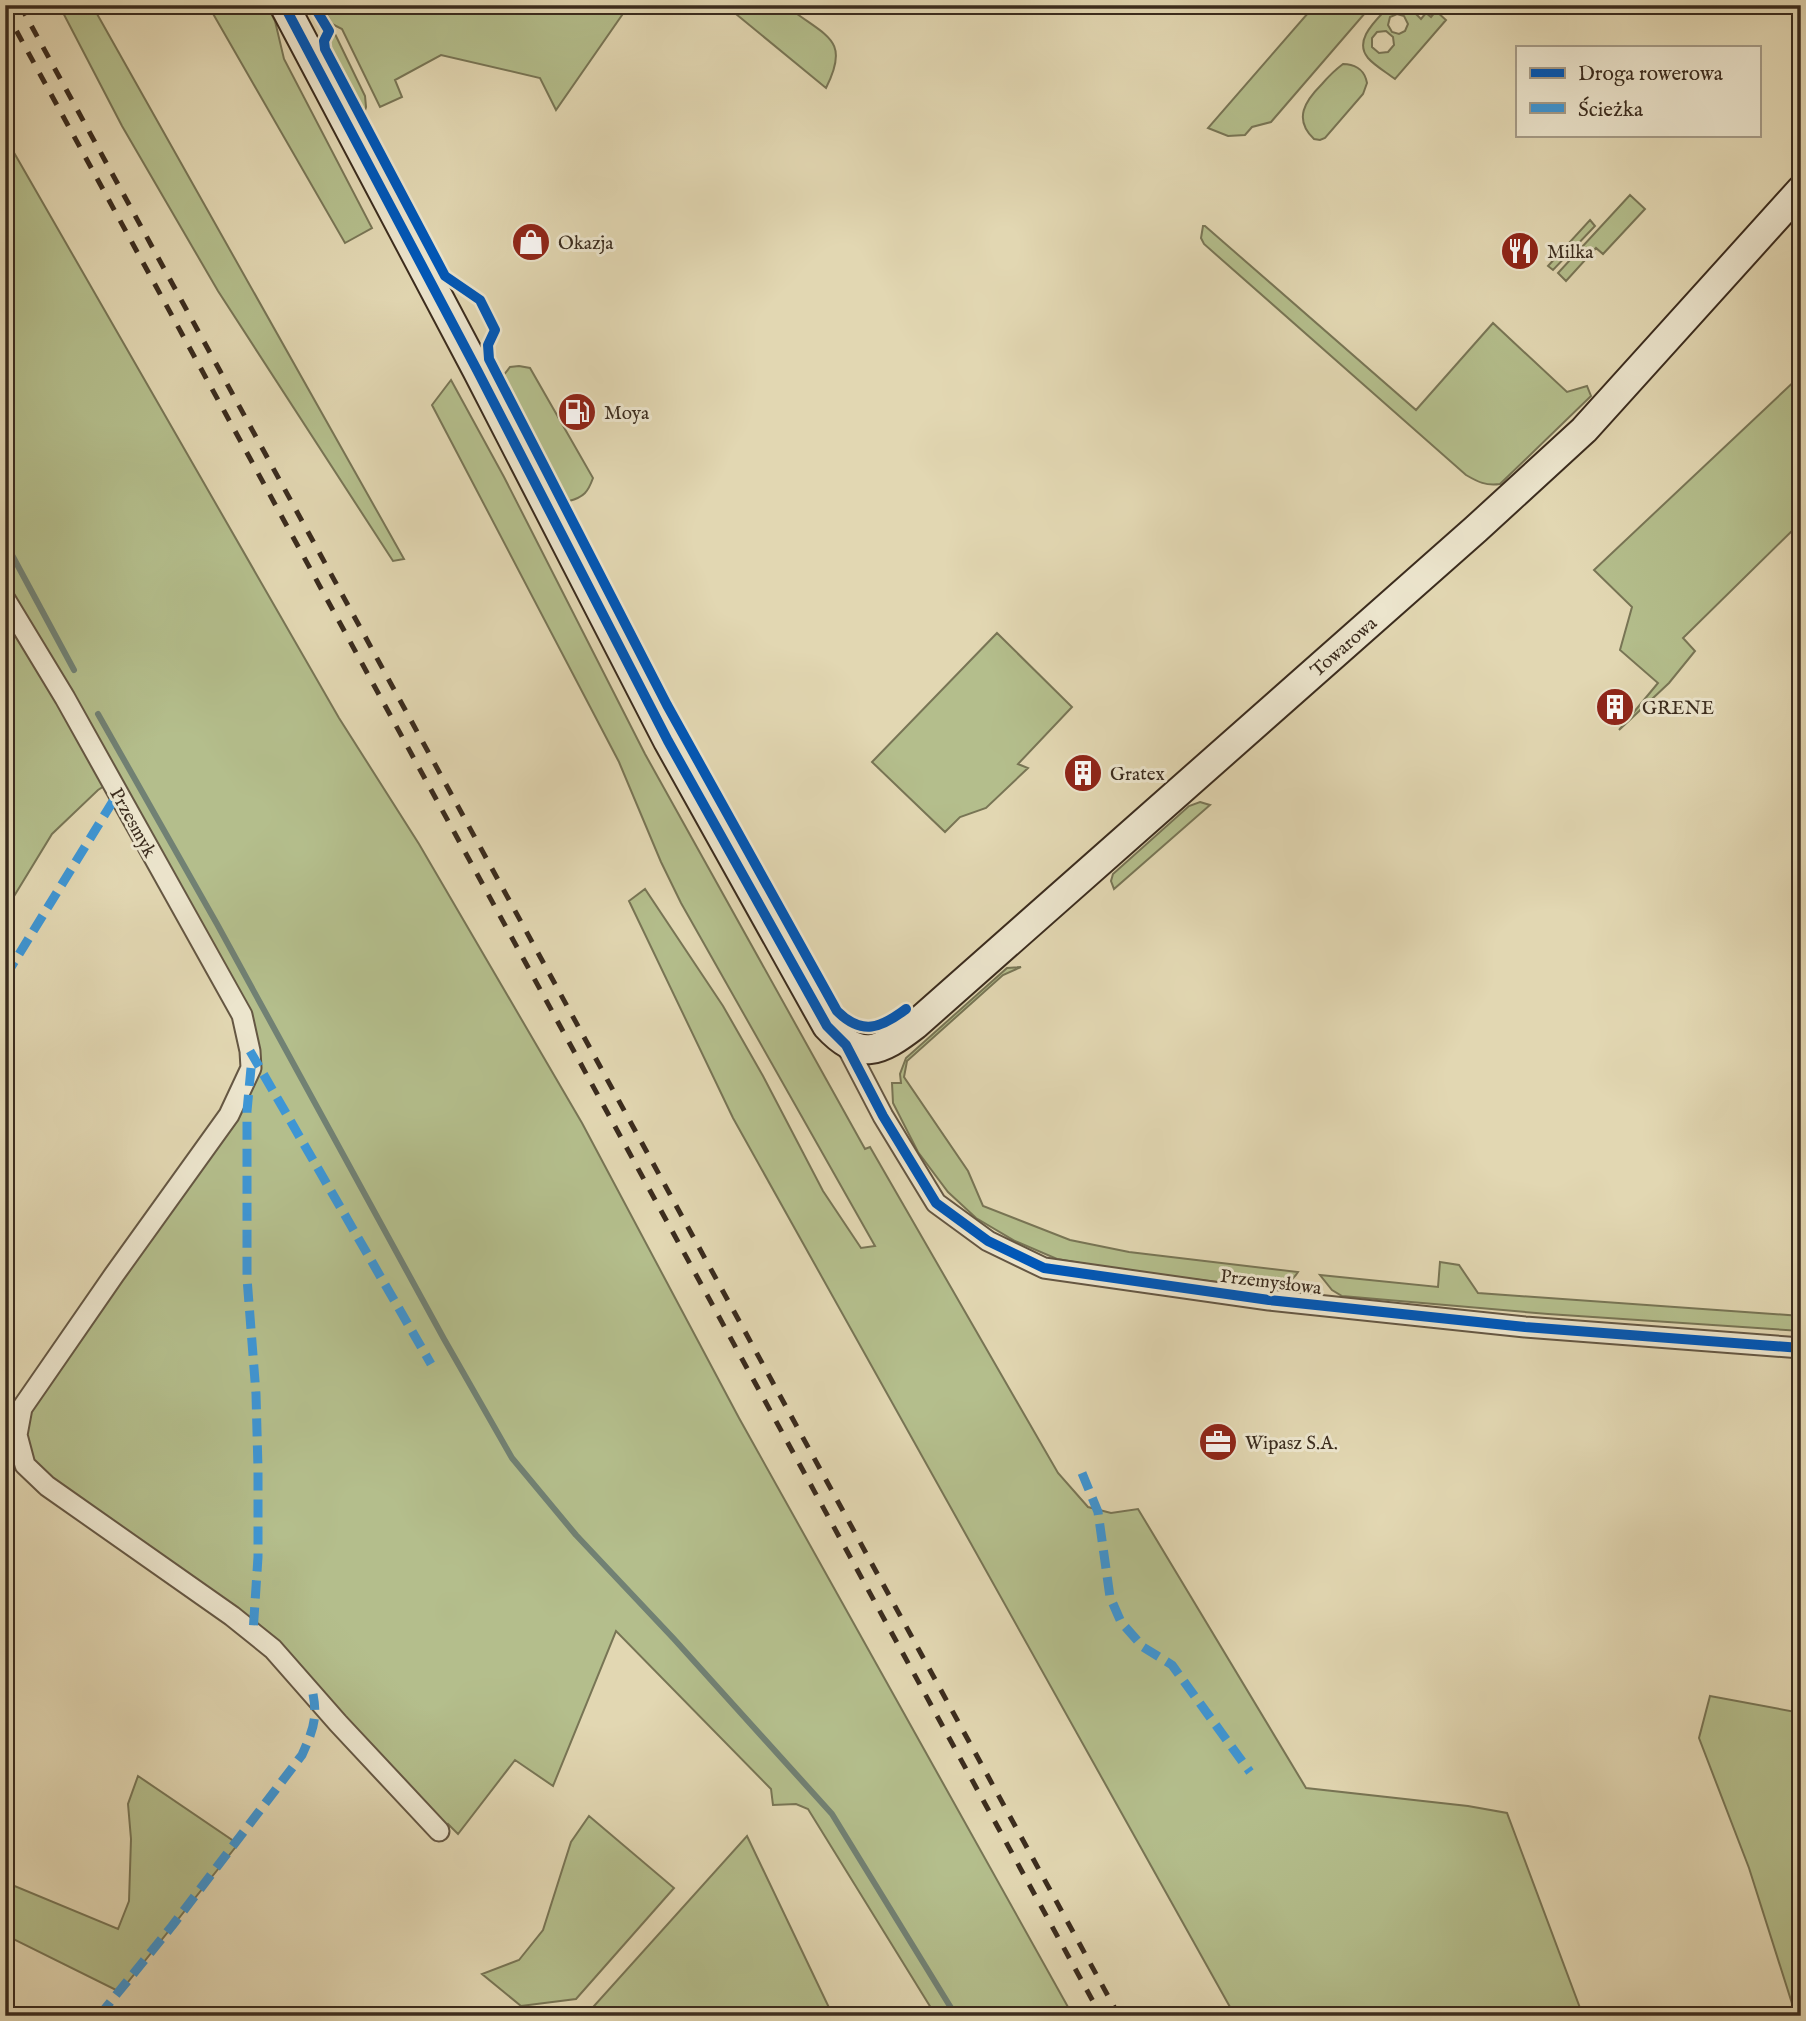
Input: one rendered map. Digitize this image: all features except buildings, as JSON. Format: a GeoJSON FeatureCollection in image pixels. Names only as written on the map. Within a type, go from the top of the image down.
{"type":"FeatureCollection","features":[{"type":"Feature","properties":{"kind":"street"},"geometry":{"type":"LineString","coordinates":[[284,5],[477,370],[668,741],[827,1027],[846,1045]]}},
{"type":"Feature","properties":{"kind":"street","name":"Towarowa"},"geometry":{"type":"LineString","coordinates":[[846,1045],[870,1050],[893,1042],[915,1025],[1466,538],[1584,430],[1801,190]]}},
{"type":"Feature","properties":{"kind":"street","name":"Przesmyk"},"geometry":{"type":"LineString","coordinates":[[5,599],[65,698],[242,1015],[251,1068],[229,1115],[22,1408],[17,1435],[25,1465],[47,1486],[232,1616],[273,1649],[439,1831]]}},
{"type":"Feature","properties":{"kind":"street","name":"Przemysłowa"},"geometry":{"type":"LineString","coordinates":[[846,1045],[883,1116],[936,1203],[988,1241],[1044,1268],[1317,1305],[1525,1326],[1801,1348]]}},
{"type":"Feature","properties":{"kind":"green space"},"geometry":{"type":"Polygon","coordinates":[[[59,5],[92,5],[404,559],[393,561],[218,291],[122,126],[59,5]]]}},
{"type":"Feature","properties":{"kind":"green space"},"geometry":{"type":"Polygon","coordinates":[[[208,5],[267,5],[275,21],[284,59],[372,228],[345,243],[208,5]]]}},
{"type":"Feature","properties":{"kind":"green space"},"geometry":{"type":"Polygon","coordinates":[[[319,5],[629,5],[556,110],[540,78],[441,55],[395,80],[402,97],[380,107],[342,29],[332,24],[323,7],[319,5]]]}},
{"type":"Feature","properties":{"kind":"green space"},"geometry":{"type":"Polygon","coordinates":[[[725,5],[791,5],[793,11],[832,42],[836,60],[826,88],[725,5]]]}},
{"type":"Feature","properties":{"kind":"green space"},"geometry":{"type":"Polygon","coordinates":[[[1315,5],[1372,5],[1271,122],[1252,127],[1245,135],[1228,136],[1208,128],[1315,5]]]}},
{"type":"Feature","properties":{"kind":"green space"},"geometry":{"type":"Polygon","coordinates":[[[1390,5],[1396,5],[1393,8],[1405,14],[1410,8],[1421,19],[1426,13],[1431,17],[1436,11],[1446,20],[1395,79],[1368,58],[1363,44],[1369,29],[1390,5]],[[1397,14],[1390,17],[1388,25],[1392,32],[1399,34],[1405,31],[1408,24],[1404,16],[1397,14]],[[1386,31],[1377,32],[1372,38],[1372,47],[1379,53],[1388,52],[1394,45],[1393,37],[1386,31]]]}},
{"type":"Feature","properties":{"kind":"green space"},"geometry":{"type":"Polygon","coordinates":[[[334,32],[365,96],[364,114],[328,45],[329,37],[334,32]]]}},
{"type":"Feature","properties":{"kind":"green space"},"geometry":{"type":"Polygon","coordinates":[[[1343,64],[1354,66],[1365,75],[1367,83],[1363,94],[1325,138],[1314,139],[1304,124],[1306,104],[1316,90],[1343,64]]]}},
{"type":"Feature","properties":{"kind":"green space"},"geometry":{"type":"Polygon","coordinates":[[[5,137],[339,718],[419,844],[582,1123],[739,1418],[1073,2016],[936,2016],[808,1809],[796,1804],[773,1805],[771,1789],[616,1631],[553,1786],[515,1760],[458,1834],[448,1824],[440,1833],[260,1645],[25,1465],[18,1413],[231,1124],[261,1062],[106,785],[52,834],[5,911],[5,646],[18,627],[5,604],[5,137]]]}},
{"type":"Feature","properties":{"kind":"green space"},"geometry":{"type":"Polygon","coordinates":[[[1630,195],[1645,209],[1603,254],[1596,248],[1566,281],[1558,273],[1630,195]]]}},
{"type":"Feature","properties":{"kind":"green space"},"geometry":{"type":"Polygon","coordinates":[[[1590,220],[1595,226],[1553,270],[1548,266],[1590,220]]]}},
{"type":"Feature","properties":{"kind":"green space"},"geometry":{"type":"Polygon","coordinates":[[[1203,226],[1416,410],[1493,323],[1567,392],[1587,386],[1591,396],[1500,484],[1478,481],[1466,475],[1204,244],[1201,238],[1203,226]]]}},
{"type":"Feature","properties":{"kind":"green space"},"geometry":{"type":"Polygon","coordinates":[[[510,367],[530,368],[593,478],[587,490],[578,498],[569,501],[503,376],[510,367]]]}},
{"type":"Feature","properties":{"kind":"green space"},"geometry":{"type":"Polygon","coordinates":[[[1801,375],[1801,522],[1683,638],[1695,651],[1669,683],[1619,730],[1658,683],[1620,650],[1632,607],[1594,570],[1801,375]]]}},
{"type":"Feature","properties":{"kind":"green space"},"geometry":{"type":"Polygon","coordinates":[[[451,380],[504,477],[645,754],[865,1149],[870,1147],[1058,1473],[1088,1507],[1111,1513],[1138,1509],[1306,1788],[1468,1806],[1507,1813],[1583,2016],[1235,2016],[733,1118],[629,901],[645,889],[723,1006],[823,1191],[861,1248],[875,1246],[681,903],[619,762],[432,405],[451,380]]]}},
{"type":"Feature","properties":{"kind":"green space"},"geometry":{"type":"Polygon","coordinates":[[[997,633],[1072,707],[1018,764],[1028,768],[986,808],[960,817],[945,832],[872,762],[997,633]]]}},
{"type":"Feature","properties":{"kind":"green space"},"geometry":{"type":"Polygon","coordinates":[[[1200,802],[1210,805],[1114,889],[1111,881],[1113,874],[1189,806],[1200,802]]]}},
{"type":"Feature","properties":{"kind":"green space"},"geometry":{"type":"Polygon","coordinates":[[[1021,967],[1003,975],[907,1061],[904,1077],[968,1171],[983,1206],[1070,1240],[1129,1252],[1298,1272],[1289,1282],[1269,1288],[1132,1272],[1057,1259],[1015,1241],[976,1218],[948,1192],[918,1152],[893,1103],[892,1083],[901,1083],[900,1074],[906,1058],[1007,968],[1021,967]]]}},
{"type":"Feature","properties":{"kind":"green space"},"geometry":{"type":"Polygon","coordinates":[[[1440,1262],[1459,1265],[1478,1293],[1801,1316],[1801,1331],[1548,1314],[1342,1296],[1332,1290],[1320,1275],[1438,1287],[1440,1262]]]}},
{"type":"Feature","properties":{"kind":"green space"},"geometry":{"type":"Polygon","coordinates":[[[1710,1696],[1801,1713],[1801,2016],[1796,2016],[1749,1868],[1699,1738],[1710,1696]]]}},
{"type":"Feature","properties":{"kind":"green space"},"geometry":{"type":"Polygon","coordinates":[[[138,1776],[238,1844],[120,1992],[5,1935],[5,1882],[118,1929],[129,1901],[131,1839],[128,1804],[138,1776]]]}},
{"type":"Feature","properties":{"kind":"green space"},"geometry":{"type":"Polygon","coordinates":[[[589,1816],[674,1888],[576,1999],[521,2006],[482,1974],[519,1960],[543,1930],[571,1842],[589,1816]]]}},
{"type":"Feature","properties":{"kind":"green space"},"geometry":{"type":"Polygon","coordinates":[[[747,1836],[833,2016],[585,2016],[747,1836]]]}},
{"type":"Feature","properties":{"kind":"waterway"},"geometry":{"type":"LineString","coordinates":[[5,542],[74,670]]}},
{"type":"Feature","properties":{"kind":"waterway"},"geometry":{"type":"LineString","coordinates":[[98,714],[512,1458],[576,1535],[832,1814],[956,2016]]}},
{"type":"Feature","properties":{"kind":"railway"},"geometry":{"type":"LineString","coordinates":[[20,5],[1119,2016]]}},
{"type":"Feature","properties":{"kind":"railway"},"geometry":{"type":"LineString","coordinates":[[5,10],[1101,2016]]}},
{"type":"Feature","properties":{"kind":"marked path"},"geometry":{"type":"LineString","coordinates":[[5,977],[118,793]]}},
{"type":"Feature","properties":{"kind":"marked path"},"geometry":{"type":"LineString","coordinates":[[250,1051],[431,1364]]}},
{"type":"Feature","properties":{"kind":"marked path"},"geometry":{"type":"LineString","coordinates":[[251,1068],[247,1111],[247,1278],[256,1394],[258,1469],[258,1557],[253,1633]]}},
{"type":"Feature","properties":{"kind":"marked path"},"geometry":{"type":"LineString","coordinates":[[1082,1473],[1098,1512],[1110,1597],[1121,1622],[1143,1647],[1172,1665],[1250,1772]]}},
{"type":"Feature","properties":{"kind":"marked path"},"geometry":{"type":"LineString","coordinates":[[99,2016],[172,1926],[302,1755],[313,1726],[313,1694]]}},
{"type":"Feature","properties":{"kind":"cycle path"},"geometry":{"type":"LineString","coordinates":[[284,5],[477,370],[668,741],[827,1026],[846,1045],[883,1116],[936,1203],[988,1241],[1044,1268],[1269,1300],[1525,1327],[1801,1348]]}},
{"type":"Feature","properties":{"kind":"cycle path"},"geometry":{"type":"LineString","coordinates":[[308,5],[314,6],[329,31],[324,41],[325,49],[445,276],[480,300],[495,330],[488,345],[489,359],[667,705],[837,1011],[855,1024],[872,1026],[880,1025],[906,1009]]}},
{"type":"Feature","properties":{"kind":"place","name":"Okazja"},"geometry":{"type":"Point","coordinates":[531,242]}},
{"type":"Feature","properties":{"kind":"place","name":"Milka"},"geometry":{"type":"Point","coordinates":[1520,251]}},
{"type":"Feature","properties":{"kind":"place","name":"Moya"},"geometry":{"type":"Point","coordinates":[577,412]}},
{"type":"Feature","properties":{"kind":"place","name":"GRENE"},"geometry":{"type":"Point","coordinates":[1615,707]}},
{"type":"Feature","properties":{"kind":"place","name":"Gratex"},"geometry":{"type":"Point","coordinates":[1083,773]}},
{"type":"Feature","properties":{"kind":"place","name":"Wipasz S.A."},"geometry":{"type":"Point","coordinates":[1218,1442]}}]}
